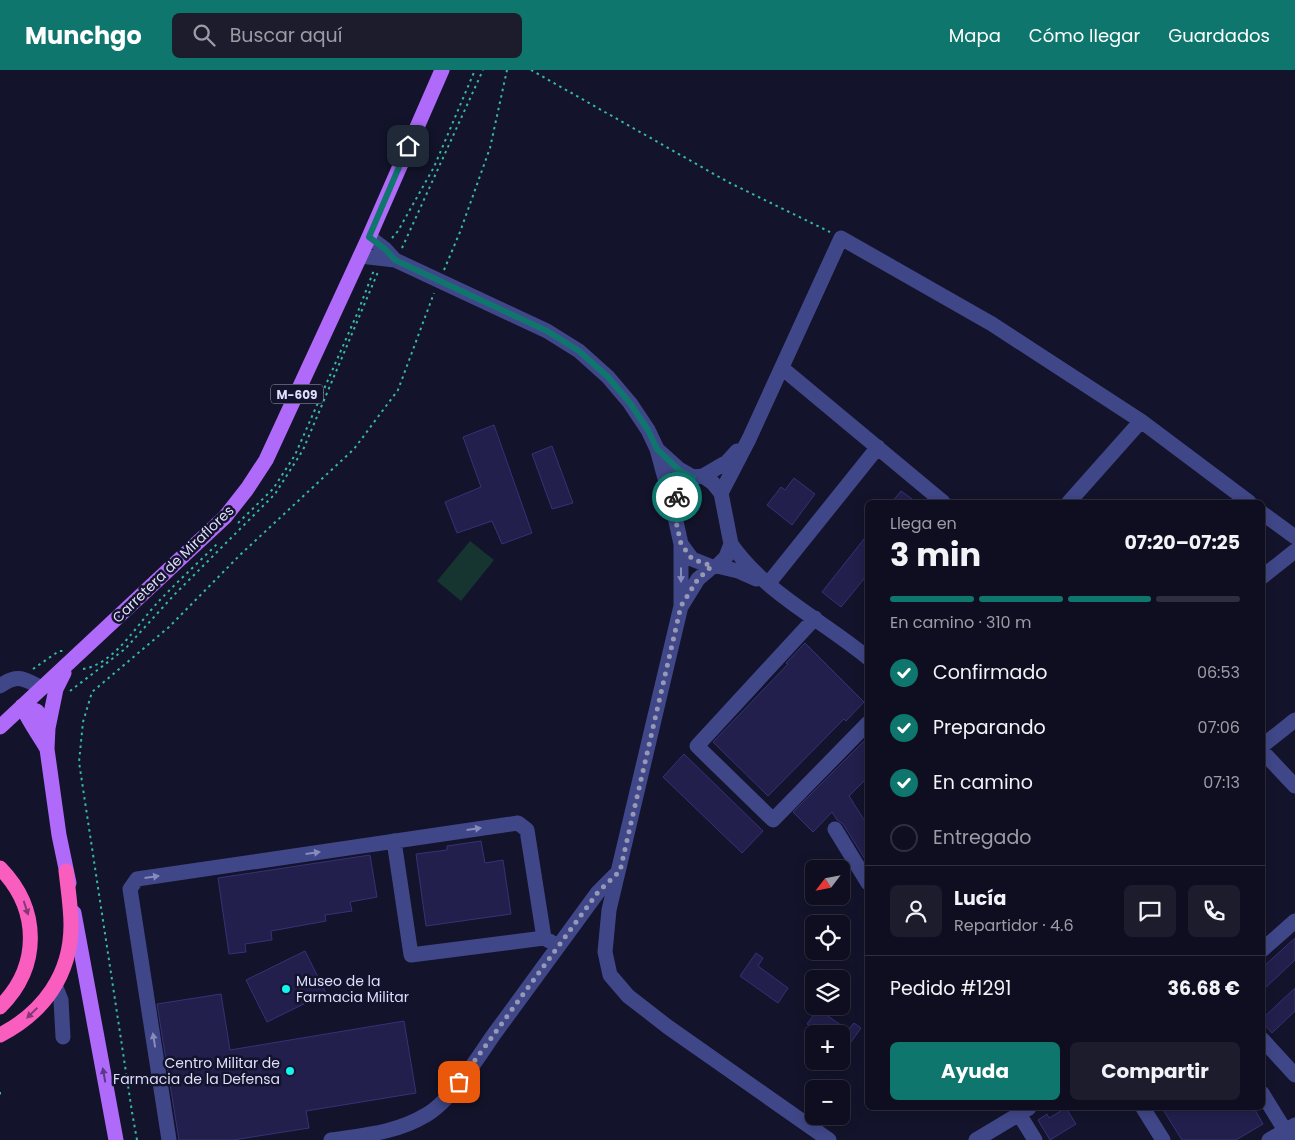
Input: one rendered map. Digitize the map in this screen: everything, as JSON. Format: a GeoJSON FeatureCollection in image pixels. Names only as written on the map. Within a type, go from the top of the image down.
{"type":"FeatureCollection","features":[{"type":"Feature","properties":{"kind":"highway"},"geometry":{"type":"LineString","coordinates":[[0,868],[24,901],[28,916],[30,942],[28,959],[23,974],[16,987],[0,1007]]}},
{"type":"Feature","properties":{"kind":"highway"},"geometry":{"type":"LineString","coordinates":[[0,1036],[29,1017],[44,1002],[61,973],[68,952],[71,925],[66,871]]}},
{"type":"Feature","properties":{"kind":"main road","name":"Carretera de Miraflores"},"geometry":{"type":"LineString","coordinates":[[0,727],[42,688],[68,657],[225,517],[247,489],[266,460],[369,237],[442,70]]}},
{"type":"Feature","properties":{"kind":"main road"},"geometry":{"type":"LineString","coordinates":[[68,657],[56,689],[48,728],[47,749],[59,835],[116,1140]]}},
{"type":"Feature","properties":{"kind":"main road"},"geometry":{"type":"LineString","coordinates":[[22,706],[37,711],[48,728]]}},
{"type":"Feature","properties":{"kind":"main road"},"geometry":{"type":"LineString","coordinates":[[22,706],[30,723],[47,749]]}},
{"type":"Feature","properties":{"kind":"main road"},"geometry":{"type":"LineString","coordinates":[[0,732],[22,722],[30,723]]}},
{"type":"Feature","properties":{"kind":"street"},"geometry":{"type":"LineString","coordinates":[[369,237],[385,249],[396,252],[439,280],[547,331],[579,351],[608,377],[630,403],[648,430],[657,449],[681,544],[681,606],[620,871],[609,910],[605,952],[610,975],[628,996],[668,1027],[829,1140]]}},
{"type":"Feature","properties":{"kind":"street"},"geometry":{"type":"LineString","coordinates":[[721,493],[782,368],[842,238],[992,324],[1141,421],[1246,500]]}},
{"type":"Feature","properties":{"kind":"street"},"geometry":{"type":"LineString","coordinates":[[360,256],[396,252]]}},
{"type":"Feature","properties":{"kind":"street"},"geometry":{"type":"LineString","coordinates":[[782,368],[941,500]]}},
{"type":"Feature","properties":{"kind":"street"},"geometry":{"type":"LineString","coordinates":[[1071,500],[1141,421]]}},
{"type":"Feature","properties":{"kind":"street"},"geometry":{"type":"LineString","coordinates":[[673,508],[681,488],[727,462],[748,438]]}},
{"type":"Feature","properties":{"kind":"street"},"geometry":{"type":"LineString","coordinates":[[768,584],[878,448]]}},
{"type":"Feature","properties":{"kind":"street"},"geometry":{"type":"LineString","coordinates":[[657,449],[679,470],[713,483],[721,493],[731,544],[743,562],[768,584],[865,656]]}},
{"type":"Feature","properties":{"kind":"street"},"geometry":{"type":"LineString","coordinates":[[1265,514],[1295,537]]}},
{"type":"Feature","properties":{"kind":"street"},"geometry":{"type":"LineString","coordinates":[[681,544],[692,559],[738,571],[768,584]]}},
{"type":"Feature","properties":{"kind":"street"},"geometry":{"type":"LineString","coordinates":[[681,606],[698,579],[726,557],[731,544]]}},
{"type":"Feature","properties":{"kind":"street"},"geometry":{"type":"LineString","coordinates":[[1265,575],[1295,551]]}},
{"type":"Feature","properties":{"kind":"street"},"geometry":{"type":"LineString","coordinates":[[815,618],[697,746],[773,820],[865,726]]}},
{"type":"Feature","properties":{"kind":"street"},"geometry":{"type":"LineString","coordinates":[[0,686],[8,680],[21,678],[42,688]]}},
{"type":"Feature","properties":{"kind":"street"},"geometry":{"type":"LineString","coordinates":[[1265,744],[1295,720]]}},
{"type":"Feature","properties":{"kind":"street"},"geometry":{"type":"LineString","coordinates":[[1265,754],[1295,786]]}},
{"type":"Feature","properties":{"kind":"street"},"geometry":{"type":"LineString","coordinates":[[169,1140],[130,889],[137,879],[518,823],[527,830],[544,938]]}},
{"type":"Feature","properties":{"kind":"street"},"geometry":{"type":"LineString","coordinates":[[835,829],[865,878]]}},
{"type":"Feature","properties":{"kind":"street"},"geometry":{"type":"LineString","coordinates":[[394,841],[411,955],[544,938],[559,946]]}},
{"type":"Feature","properties":{"kind":"street"},"geometry":{"type":"LineString","coordinates":[[331,1140],[391,1131],[428,1114],[447,1097],[598,892],[620,871]]}},
{"type":"Feature","properties":{"kind":"street"},"geometry":{"type":"LineString","coordinates":[[1265,947],[1295,921]]}},
{"type":"Feature","properties":{"kind":"street"},"geometry":{"type":"LineString","coordinates":[[55,985],[61,1000],[63,1037]]}},
{"type":"Feature","properties":{"kind":"street"},"geometry":{"type":"LineString","coordinates":[[1265,1042],[1295,1075]]}},
{"type":"Feature","properties":{"kind":"street"},"geometry":{"type":"LineString","coordinates":[[1265,1097],[1291,1132],[1270,1140]]}},
{"type":"Feature","properties":{"kind":"street"},"geometry":{"type":"LineString","coordinates":[[1144,1110],[1163,1140]]}},
{"type":"Feature","properties":{"kind":"street"},"geometry":{"type":"LineString","coordinates":[[976,1140],[1024,1111],[1035,1140]]}},
{"type":"Feature","properties":{"kind":"path"},"geometry":{"type":"LineString","coordinates":[[389,241],[398,231],[434,167],[475,70]]}},
{"type":"Feature","properties":{"kind":"path"},"geometry":{"type":"LineString","coordinates":[[396,252],[403,249],[482,70]]}},
{"type":"Feature","properties":{"kind":"path"},"geometry":{"type":"LineString","coordinates":[[137,1140],[78,762],[83,722],[92,692],[169,628],[241,554],[354,449],[398,390],[439,280],[460,232],[490,148],[507,70]]}},
{"type":"Feature","properties":{"kind":"path"},"geometry":{"type":"LineString","coordinates":[[531,70],[728,182],[842,238]]}},
{"type":"Feature","properties":{"kind":"path"},"geometry":{"type":"LineString","coordinates":[[21,678],[59,651],[68,657]]}},
{"type":"Feature","properties":{"kind":"green space"},"geometry":{"type":"Polygon","coordinates":[[[470,541],[494,560],[461,601],[437,581],[470,541]]]}},
{"type":"Feature","properties":{"kind":"building"},"geometry":{"type":"Polygon","coordinates":[[[494,425],[532,533],[502,544],[492,521],[457,533],[445,502],[481,487],[463,437],[494,425]]]}},
{"type":"Feature","properties":{"kind":"building"},"geometry":{"type":"Polygon","coordinates":[[[552,446],[573,503],[552,509],[532,454],[552,446]]]}},
{"type":"Feature","properties":{"kind":"building"},"geometry":{"type":"Polygon","coordinates":[[[794,478],[815,494],[792,525],[767,505],[781,487],[785,490],[794,478]]]}},
{"type":"Feature","properties":{"kind":"building"},"geometry":{"type":"Polygon","coordinates":[[[901,491],[913,500],[894,500],[901,491]]]}},
{"type":"Feature","properties":{"kind":"building"},"geometry":{"type":"Polygon","coordinates":[[[865,538],[865,578],[841,607],[822,592],[865,538]]]}},
{"type":"Feature","properties":{"kind":"building"},"geometry":{"type":"Polygon","coordinates":[[[805,643],[864,702],[846,721],[844,719],[768,796],[713,742],[788,664],[786,663],[805,643]]]}},
{"type":"Feature","properties":{"kind":"building"},"geometry":{"type":"Polygon","coordinates":[[[865,740],[865,780],[849,796],[865,821],[865,859],[843,824],[837,820],[832,812],[813,832],[793,812],[865,740]]]}},
{"type":"Feature","properties":{"kind":"building"},"geometry":{"type":"Polygon","coordinates":[[[684,754],[763,831],[742,853],[663,777],[684,754]]]}},
{"type":"Feature","properties":{"kind":"building"},"geometry":{"type":"Polygon","coordinates":[[[481,841],[485,863],[503,860],[511,914],[426,926],[416,854],[447,850],[447,846],[481,841]]]}},
{"type":"Feature","properties":{"kind":"building"},"geometry":{"type":"Polygon","coordinates":[[[370,855],[377,897],[350,902],[352,911],[325,915],[326,921],[271,931],[272,940],[245,944],[246,952],[229,954],[218,878],[370,855]]]}},
{"type":"Feature","properties":{"kind":"building"},"geometry":{"type":"Polygon","coordinates":[[[1295,938],[1295,960],[1265,988],[1265,965],[1295,938]]]}},
{"type":"Feature","properties":{"kind":"building"},"geometry":{"type":"Polygon","coordinates":[[[305,951],[326,993],[267,1022],[246,980],[305,951]]]}},
{"type":"Feature","properties":{"kind":"building"},"geometry":{"type":"Polygon","coordinates":[[[756,953],[763,958],[758,966],[788,988],[778,1003],[740,976],[756,953]]]}},
{"type":"Feature","properties":{"kind":"building"},"geometry":{"type":"Polygon","coordinates":[[[1295,988],[1295,1011],[1272,1033],[1265,1025],[1265,1016],[1295,988]]]}},
{"type":"Feature","properties":{"kind":"building","name":"Centro Militar de Farmacia de la Defensa"},"geometry":{"type":"Polygon","coordinates":[[[221,994],[230,1050],[404,1021],[416,1093],[306,1111],[309,1128],[233,1140],[179,1140],[157,1004],[221,994]]]}},
{"type":"Feature","properties":{"kind":"building"},"geometry":{"type":"Polygon","coordinates":[[[814,1015],[827,1015],[841,1025],[808,1025],[807,1024],[814,1015]]]}},
{"type":"Feature","properties":{"kind":"building"},"geometry":{"type":"Polygon","coordinates":[[[854,1023],[861,1028],[850,1043],[850,1028],[854,1023]]]}},
{"type":"Feature","properties":{"kind":"building"},"geometry":{"type":"Polygon","coordinates":[[[1063,1110],[1067,1110],[1076,1124],[1050,1140],[1038,1120],[1047,1114],[1049,1118],[1063,1110]]]}},
{"type":"Feature","properties":{"kind":"building"},"geometry":{"type":"Polygon","coordinates":[[[1163,1110],[1255,1110],[1263,1124],[1236,1140],[1182,1140],[1163,1110]]]}},
{"type":"Feature","properties":{"kind":"way so far"},"geometry":{"type":"LineString","coordinates":[[459,1082],[598,892],[620,871],[681,606],[698,579],[712,566],[692,559],[681,544],[673,508],[677,497]]}},
{"type":"Feature","properties":{"kind":"place","name":"Museo de la Farmacia Militar"},"geometry":{"type":"Point","coordinates":[286,989]}},
{"type":"Feature","properties":{"kind":"place","name":"Centro Militar de Farmacia de la Defensa"},"geometry":{"type":"Point","coordinates":[290,1071]}},
{"type":"Feature","properties":{"kind":"route"},"geometry":{"type":"LineString","coordinates":[[408,146],[369,237],[385,249],[395,260],[547,331],[579,351],[608,377],[630,403],[648,430],[657,449],[679,470],[693,478],[681,488],[677,497]]}}]}
